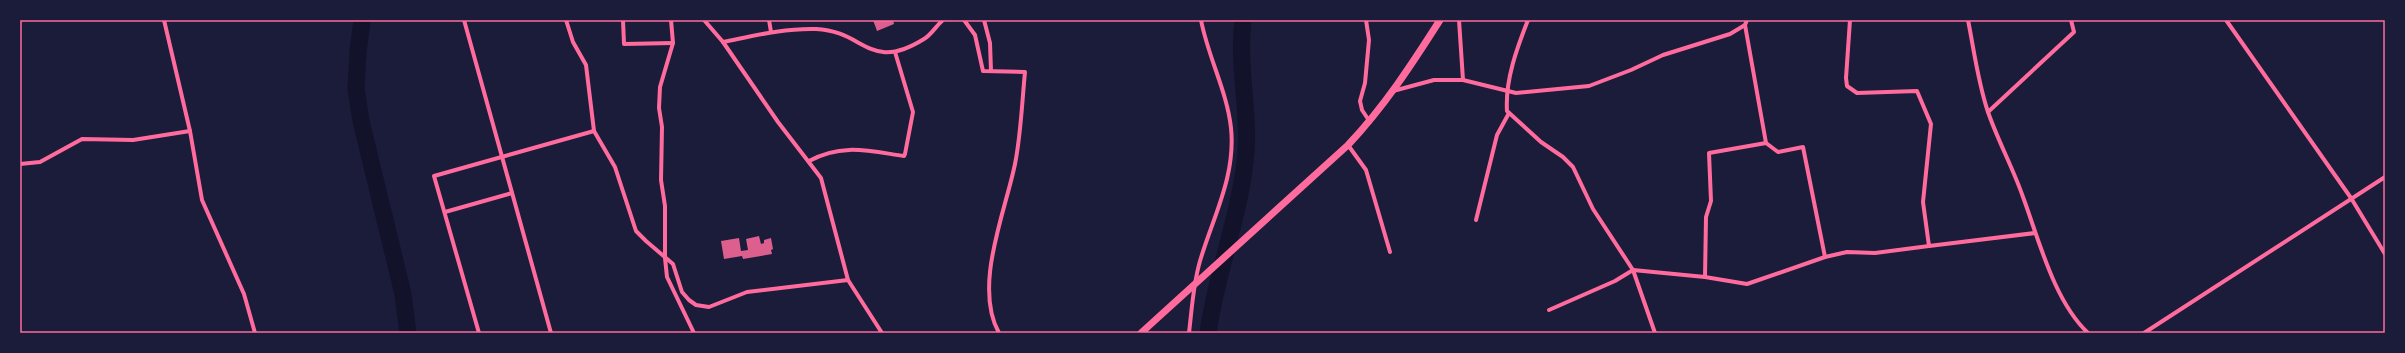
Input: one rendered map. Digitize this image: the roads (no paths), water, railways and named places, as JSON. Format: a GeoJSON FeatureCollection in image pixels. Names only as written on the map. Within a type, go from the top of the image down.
{"type":"FeatureCollection","features":[{"type":"Feature","properties":{"kind":"highway"},"geometry":{"type":"LineString","coordinates":[[1141,333],[1348,145],[1370,122],[1394,91],[1440,20]]}},
{"type":"Feature","properties":{"kind":"street"},"geometry":{"type":"LineString","coordinates":[[164,20],[190,131],[202,200],[244,294],[255,333]]}},
{"type":"Feature","properties":{"kind":"street"},"geometry":{"type":"LineString","coordinates":[[464,20],[503,155],[512,193],[551,333]]}},
{"type":"Feature","properties":{"kind":"street"},"geometry":{"type":"LineString","coordinates":[[566,20],[574,42],[586,65],[594,131],[615,167],[636,230],[673,264],[682,292],[689,300],[696,305],[709,307],[747,292],[848,280]]}},
{"type":"Feature","properties":{"kind":"street"},"geometry":{"type":"LineString","coordinates":[[623,20],[624,44],[673,43]]}},
{"type":"Feature","properties":{"kind":"street"},"geometry":{"type":"LineString","coordinates":[[671,20],[673,43],[660,87],[659,108],[662,128],[661,180],[664,206],[665,258],[667,277],[694,333]]}},
{"type":"Feature","properties":{"kind":"street"},"geometry":{"type":"LineString","coordinates":[[704,20],[722,42],[778,122],[821,178],[848,280],[882,333]]}},
{"type":"Feature","properties":{"kind":"street"},"geometry":{"type":"LineString","coordinates":[[769,20],[771,32]]}},
{"type":"Feature","properties":{"kind":"street"},"geometry":{"type":"LineString","coordinates":[[722,42],[771,32],[816,29],[841,33],[874,52],[895,52],[925,39],[943,20]]}},
{"type":"Feature","properties":{"kind":"street"},"geometry":{"type":"LineString","coordinates":[[964,20],[975,35],[983,71],[1025,72],[1016,157],[996,239],[988,295],[991,315],[999,333]]}},
{"type":"Feature","properties":{"kind":"street"},"geometry":{"type":"LineString","coordinates":[[984,20],[990,42],[991,71]]}},
{"type":"Feature","properties":{"kind":"street"},"geometry":{"type":"LineString","coordinates":[[1189,333],[1194,284],[1207,241],[1222,202],[1231,154],[1231,128],[1222,84],[1204,34],[1201,20]]}},
{"type":"Feature","properties":{"kind":"street"},"geometry":{"type":"LineString","coordinates":[[1366,20],[1369,40],[1365,83],[1360,101],[1362,110],[1370,122]]}},
{"type":"Feature","properties":{"kind":"street"},"geometry":{"type":"LineString","coordinates":[[1459,20],[1463,80]]}},
{"type":"Feature","properties":{"kind":"street"},"geometry":{"type":"LineString","coordinates":[[1476,220],[1497,135],[1509,113],[1507,101],[1515,56],[1528,20]]}},
{"type":"Feature","properties":{"kind":"street"},"geometry":{"type":"LineString","coordinates":[[1747,20],[1745,25],[1766,143],[1778,152],[1803,147],[1825,258]]}},
{"type":"Feature","properties":{"kind":"street"},"geometry":{"type":"LineString","coordinates":[[1850,20],[1846,78],[1847,86],[1857,93],[1917,91],[1930,124],[1923,202],[1929,246]]}},
{"type":"Feature","properties":{"kind":"street"},"geometry":{"type":"LineString","coordinates":[[1968,20],[1988,112],[2013,170],[2035,233],[2057,287],[2080,325],[2088,333]]}},
{"type":"Feature","properties":{"kind":"street"},"geometry":{"type":"LineString","coordinates":[[1988,112],[2074,32],[2071,20]]}},
{"type":"Feature","properties":{"kind":"street"},"geometry":{"type":"LineString","coordinates":[[2226,20],[2351,198],[2385,254]]}},
{"type":"Feature","properties":{"kind":"street"},"geometry":{"type":"LineString","coordinates":[[1394,91],[1434,80],[1463,80],[1508,92],[1542,92],[1589,86],[1631,70],[1662,55],[1730,34],[1745,25]]}},
{"type":"Feature","properties":{"kind":"street"},"geometry":{"type":"LineString","coordinates":[[808,161],[825,152],[853,148],[904,156],[912,112],[895,52]]}},
{"type":"Feature","properties":{"kind":"street"},"geometry":{"type":"LineString","coordinates":[[1509,113],[1541,142],[1563,157],[1574,167],[1593,209],[1633,270],[1655,333]]}},
{"type":"Feature","properties":{"kind":"street"},"geometry":{"type":"LineString","coordinates":[[20,164],[40,162],[82,139],[133,140],[190,131]]}},
{"type":"Feature","properties":{"kind":"street"},"geometry":{"type":"LineString","coordinates":[[479,333],[434,176],[503,155],[594,131]]}},
{"type":"Feature","properties":{"kind":"street"},"geometry":{"type":"LineString","coordinates":[[1705,277],[1706,217],[1711,201],[1709,153],[1766,143]]}},
{"type":"Feature","properties":{"kind":"street"},"geometry":{"type":"LineString","coordinates":[[1348,145],[1366,170],[1390,252]]}},
{"type":"Feature","properties":{"kind":"street"},"geometry":{"type":"LineString","coordinates":[[2144,333],[2385,177]]}},
{"type":"Feature","properties":{"kind":"street"},"geometry":{"type":"LineString","coordinates":[[445,212],[512,193]]}},
{"type":"Feature","properties":{"kind":"street"},"geometry":{"type":"LineString","coordinates":[[1549,310],[1609,284],[1633,270],[1705,277],[1747,284],[1847,252],[1875,253],[2035,233]]}},
{"type":"Feature","properties":{"kind":"waterway"},"geometry":{"type":"LineString","coordinates":[[362,20],[358,52],[356,89],[361,121],[403,294],[408,333]]}},
{"type":"Feature","properties":{"kind":"waterway"},"geometry":{"type":"LineString","coordinates":[[1208,333],[1216,290],[1242,185],[1245,163],[1246,128],[1242,56],[1243,20]]}}]}
